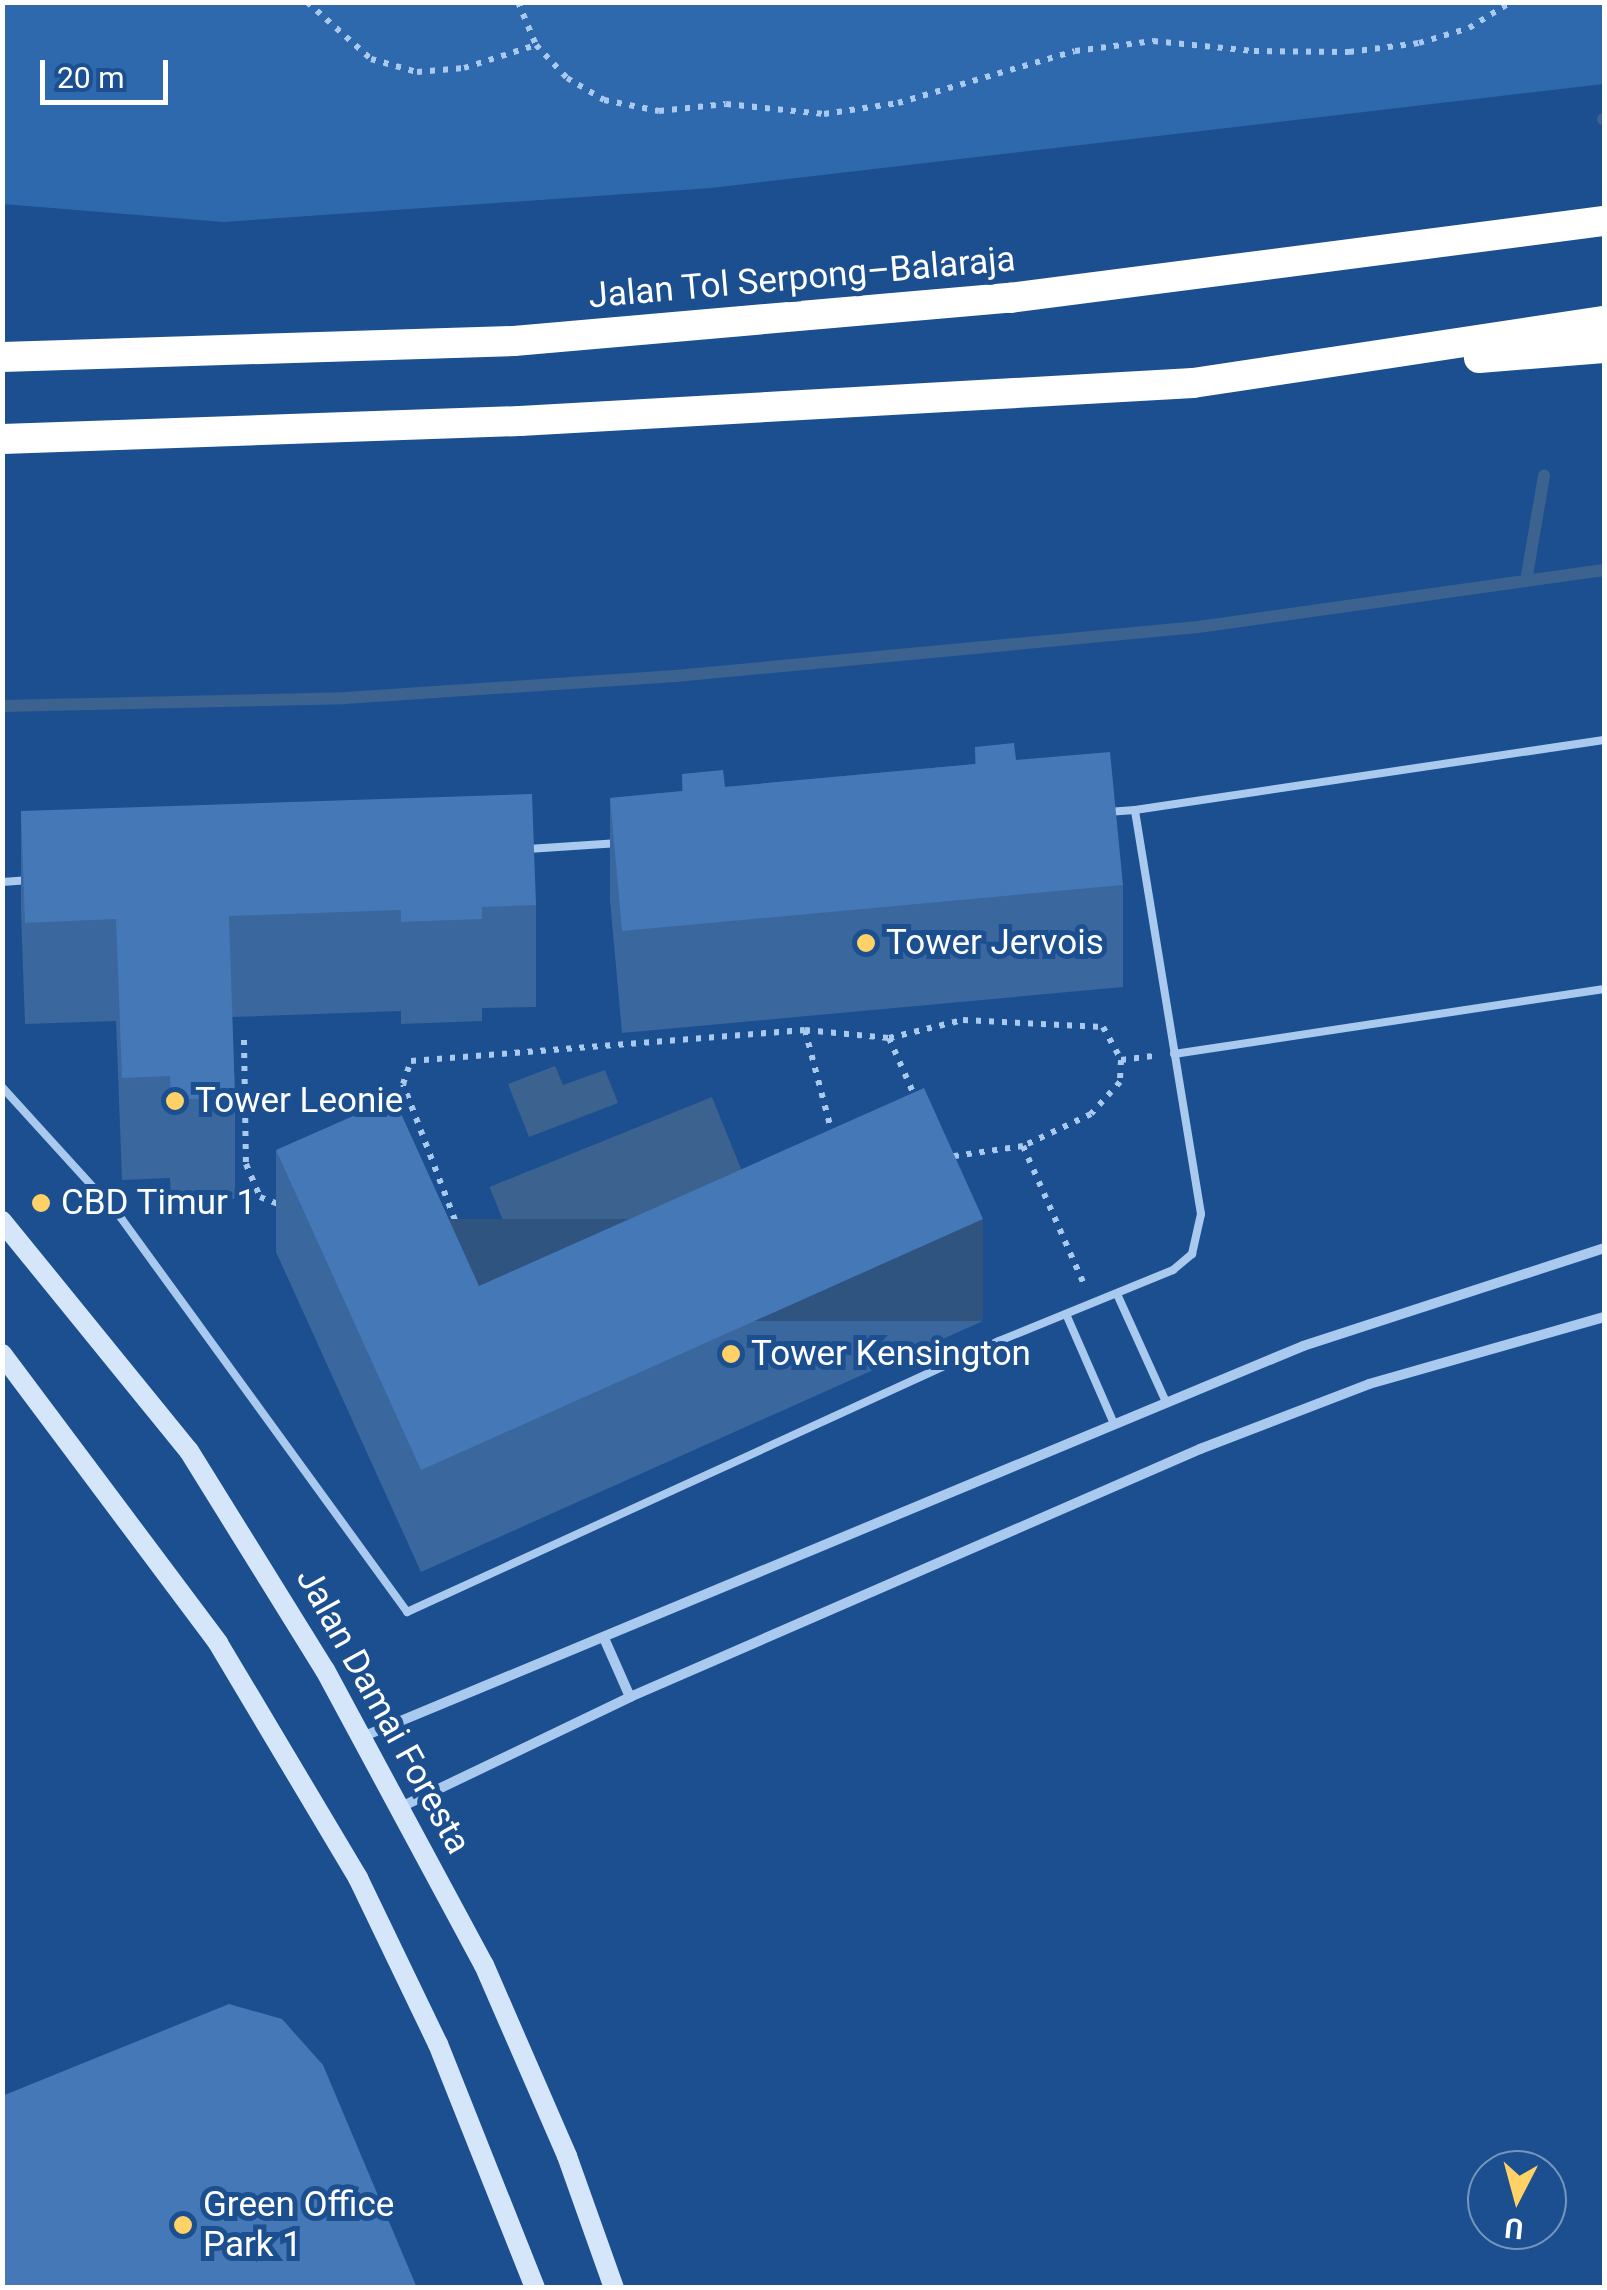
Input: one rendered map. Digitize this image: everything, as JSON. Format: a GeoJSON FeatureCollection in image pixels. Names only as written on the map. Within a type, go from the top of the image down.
{"type":"FeatureCollection","features":[{"type":"Feature","properties":{"kind":"highway","name":"Jalan Tol Serpong–Balaraja"},"geometry":{"type":"LineString","coordinates":[[2,357],[514,341],[1010,298],[1604,221]]}},
{"type":"Feature","properties":{"kind":"highway"},"geometry":{"type":"LineString","coordinates":[[1192,383],[1604,321]]}},
{"type":"Feature","properties":{"kind":"highway"},"geometry":{"type":"LineString","coordinates":[[2,438],[520,421],[1192,383],[1604,348]]}},
{"type":"Feature","properties":{"kind":"main road","name":"Jalan Damai Foresta"},"geometry":{"type":"LineString","coordinates":[[2,1221],[189,1452],[402,1806],[530,2069],[614,2288]]}},
{"type":"Feature","properties":{"kind":"main road"},"geometry":{"type":"LineString","coordinates":[[2,1354],[218,1642],[358,1878],[438,2044],[535,2288]]}},
{"type":"Feature","properties":{"kind":"street"},"geometry":{"type":"LineString","coordinates":[[362,1737],[1166,1402],[1410,1307],[1604,1248]]}},
{"type":"Feature","properties":{"kind":"street"},"geometry":{"type":"LineString","coordinates":[[402,1806],[630,1697],[1200,1449],[1369,1384],[1604,1317]]}},
{"type":"Feature","properties":{"kind":"street"},"geometry":{"type":"LineString","coordinates":[[604,1638],[630,1697]]}},
{"type":"Feature","properties":{"kind":"lane"},"geometry":{"type":"LineString","coordinates":[[1096,813],[1604,740]]}},
{"type":"Feature","properties":{"kind":"lane"},"geometry":{"type":"LineString","coordinates":[[2,1087],[121,1218],[406,1612],[1066,1314],[1173,1270],[1192,1254],[1201,1214],[1136,810]]}},
{"type":"Feature","properties":{"kind":"lane"},"geometry":{"type":"LineString","coordinates":[[519,849],[638,842]]}},
{"type":"Feature","properties":{"kind":"lane"},"geometry":{"type":"LineString","coordinates":[[2,882],[42,880]]}},
{"type":"Feature","properties":{"kind":"lane"},"geometry":{"type":"LineString","coordinates":[[1174,1054],[1604,989]]}},
{"type":"Feature","properties":{"kind":"lane"},"geometry":{"type":"LineString","coordinates":[[1117,1294],[1166,1402]]}},
{"type":"Feature","properties":{"kind":"lane"},"geometry":{"type":"LineString","coordinates":[[1066,1314],[1114,1424]]}},
{"type":"Feature","properties":{"kind":"path"},"geometry":{"type":"LineString","coordinates":[[307,2],[372,59],[416,72],[464,68],[536,44]]}},
{"type":"Feature","properties":{"kind":"path"},"geometry":{"type":"LineString","coordinates":[[518,2],[536,44],[567,78],[604,100],[659,111],[741,105],[824,114],[898,102],[1075,50],[1153,41],[1254,51],[1419,43],[1469,28],[1511,2]]}},
{"type":"Feature","properties":{"kind":"path"},"geometry":{"type":"LineString","coordinates":[[963,1020],[1104,1027],[1120,1060],[1120,1082],[1108,1102],[1022,1146],[941,1158],[526,1330],[511,1330],[492,1317],[403,1084],[411,1061],[805,1030],[889,1038],[963,1020]]}},
{"type":"Feature","properties":{"kind":"path"},"geometry":{"type":"LineString","coordinates":[[805,1030],[834,1141]]}},
{"type":"Feature","properties":{"kind":"path"},"geometry":{"type":"LineString","coordinates":[[889,1038],[919,1106]]}},
{"type":"Feature","properties":{"kind":"path"},"geometry":{"type":"LineString","coordinates":[[244,1040],[252,1184],[275,1206],[297,1206]]}},
{"type":"Feature","properties":{"kind":"path"},"geometry":{"type":"LineString","coordinates":[[934,1141],[941,1158]]}},
{"type":"Feature","properties":{"kind":"path"},"geometry":{"type":"LineString","coordinates":[[1022,1146],[1092,1303]]}},
{"type":"Feature","properties":{"kind":"path"},"geometry":{"type":"LineString","coordinates":[[412,1160],[429,1153]]}},
{"type":"Feature","properties":{"kind":"path"},"geometry":{"type":"LineString","coordinates":[[844,1178],[849,1196]]}},
{"type":"Feature","properties":{"kind":"shaded area"},"geometry":{"type":"Polygon","coordinates":[[[2,3],[1604,3],[1604,84],[711,188],[223,222],[3,204],[2,3]]]}},
{"type":"Feature","properties":{"kind":"shaded area"},"geometry":{"type":"Polygon","coordinates":[[[555,1066],[563,1085],[605,1070],[618,1103],[529,1137],[508,1084],[555,1066]]]}},
{"type":"Feature","properties":{"kind":"shaded area"},"geometry":{"type":"Polygon","coordinates":[[[712,1097],[748,1185],[525,1275],[489,1187],[712,1097]]]}},
{"type":"Feature","properties":{"kind":"building"},"geometry":{"type":"Polygon","coordinates":[[[1014,743],[1016,760],[1110,752],[1123,885],[622,931],[610,798],[683,791],[682,774],[723,770],[725,787],[976,764],[975,747],[1014,743]]]}},
{"type":"Feature","properties":{"kind":"building"},"geometry":{"type":"Polygon","coordinates":[[[532,794],[536,905],[482,907],[482,919],[401,922],[401,910],[229,916],[235,1097],[171,1100],[170,1076],[122,1078],[116,919],[25,923],[21,811],[532,794]]]}},
{"type":"Feature","properties":{"kind":"building"},"geometry":{"type":"Polygon","coordinates":[[[924,1088],[983,1219],[421,1470],[276,1150],[394,1098],[479,1286],[924,1088]]]}},
{"type":"Feature","properties":{"kind":"building","name":"Green Office Park 1"},"geometry":{"type":"Polygon","coordinates":[[[229,2004],[282,2019],[323,2065],[417,2288],[2,2288],[2,2096],[229,2004]]]}},
{"type":"Feature","properties":{"kind":"waterway"},"geometry":{"type":"LineString","coordinates":[[1526,581],[1544,476]]}},
{"type":"Feature","properties":{"kind":"waterway"},"geometry":{"type":"LineString","coordinates":[[2,706],[345,698],[675,676],[1198,627],[1604,570]]}},
{"type":"Feature","properties":{"kind":"place","name":"Tower Jervois"},"geometry":{"type":"Point","coordinates":[866,943]}},
{"type":"Feature","properties":{"kind":"place","name":"Tower Leonie"},"geometry":{"type":"Point","coordinates":[175,1101]}},
{"type":"Feature","properties":{"kind":"place","name":"CBD Timur 1"},"geometry":{"type":"Point","coordinates":[41,1203]}},
{"type":"Feature","properties":{"kind":"place","name":"Tower Kensington"},"geometry":{"type":"Point","coordinates":[731,1354]}},
{"type":"Feature","properties":{"kind":"place","name":"Green Office Park 1"},"geometry":{"type":"Point","coordinates":[183,2225]}}]}
